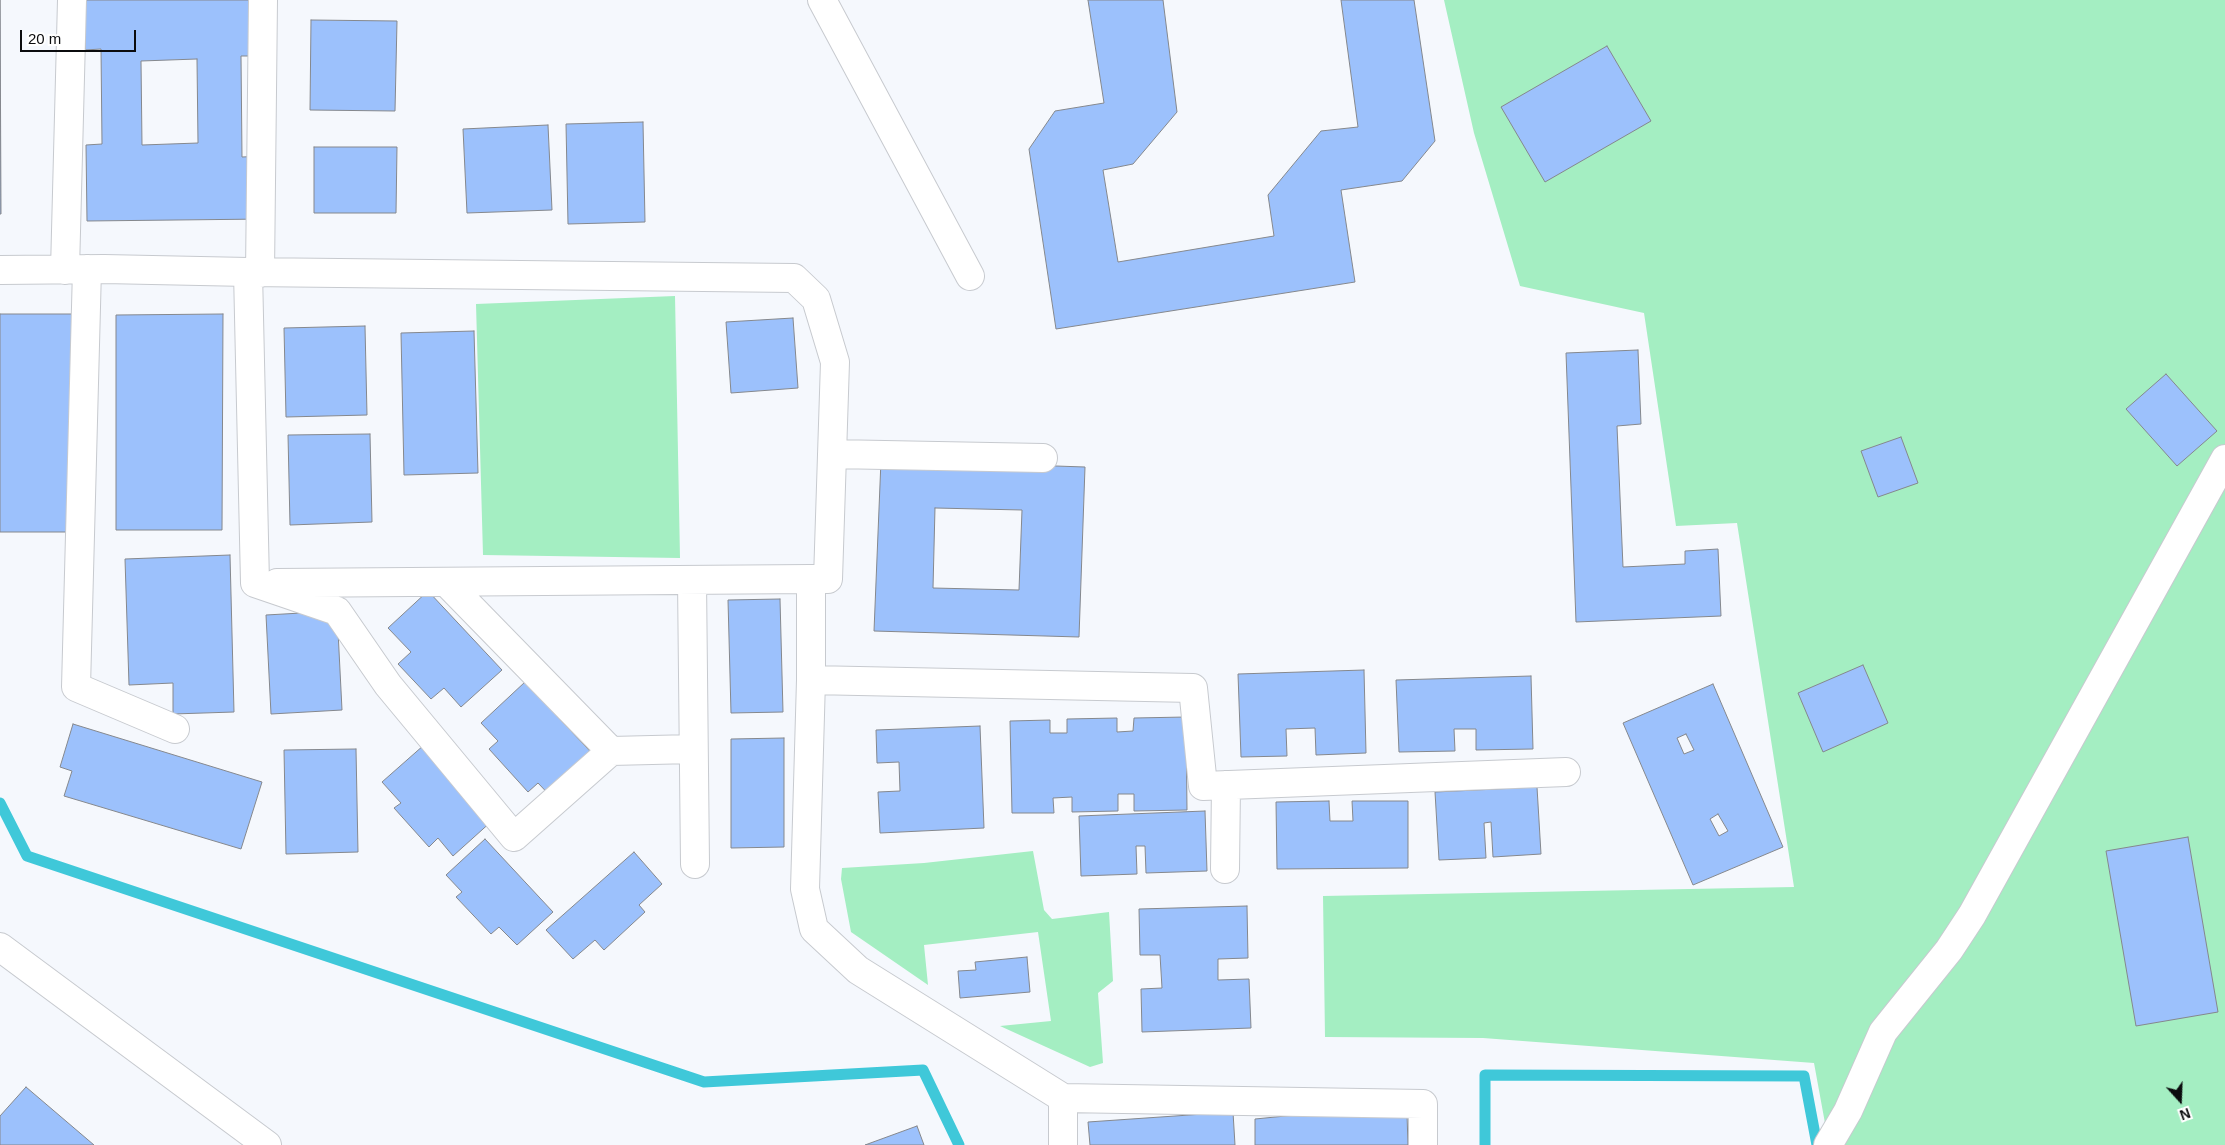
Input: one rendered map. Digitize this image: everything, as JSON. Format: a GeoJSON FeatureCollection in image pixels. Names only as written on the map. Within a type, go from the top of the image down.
{"type":"FeatureCollection","features":[{"type":"Feature","properties":{"kind":"street"},"geometry":{"type":"LineString","coordinates":[[72,0],[76,270],[76,688],[175,730]]}},
{"type":"Feature","properties":{"kind":"street"},"geometry":{"type":"LineString","coordinates":[[255,583],[254,272],[263,0]]}},
{"type":"Feature","properties":{"kind":"street"},"geometry":{"type":"LineString","coordinates":[[822,0],[970,276]]}},
{"type":"Feature","properties":{"kind":"street"},"geometry":{"type":"LineString","coordinates":[[0,270],[794,278],[816,299],[835,362],[828,579],[255,583]]}},
{"type":"Feature","properties":{"kind":"street"},"geometry":{"type":"LineString","coordinates":[[832,454],[1043,458]]}},
{"type":"Feature","properties":{"kind":"street"},"geometry":{"type":"LineString","coordinates":[[1828,1145],[1848,1111],[1883,1032],[1949,950],[1972,915],[2225,459]]}},
{"type":"Feature","properties":{"kind":"street"},"geometry":{"type":"LineString","coordinates":[[811,579],[811,680],[805,889],[814,929],[858,970],[1063,1098],[1423,1104],[1423,1145]]}},
{"type":"Feature","properties":{"kind":"street"},"geometry":{"type":"LineString","coordinates":[[692,580],[695,864]]}},
{"type":"Feature","properties":{"kind":"street"},"geometry":{"type":"LineString","coordinates":[[446,582],[611,751]]}},
{"type":"Feature","properties":{"kind":"street"},"geometry":{"type":"LineString","coordinates":[[255,583],[337,611],[388,685],[514,837],[611,751],[693,750]]}},
{"type":"Feature","properties":{"kind":"street"},"geometry":{"type":"LineString","coordinates":[[811,680],[1193,688],[1202,786],[1566,772]]}},
{"type":"Feature","properties":{"kind":"street"},"geometry":{"type":"LineString","coordinates":[[1225,869],[1226,785]]}},
{"type":"Feature","properties":{"kind":"street"},"geometry":{"type":"LineString","coordinates":[[0,947],[267,1145]]}},
{"type":"Feature","properties":{"kind":"street"},"geometry":{"type":"LineString","coordinates":[[1063,1098],[1063,1145]]}},
{"type":"Feature","properties":{"kind":"green space"},"geometry":{"type":"Polygon","coordinates":[[[1444,0],[2225,0],[2225,1145],[1829,1145],[1814,1063],[1483,1038],[1325,1037],[1323,896],[1794,887],[1737,523],[1676,526],[1644,313],[1520,286],[1474,133],[1444,0]]]}},
{"type":"Feature","properties":{"kind":"green space"},"geometry":{"type":"Polygon","coordinates":[[[675,296],[680,558],[483,555],[476,304],[675,296]]]}},
{"type":"Feature","properties":{"kind":"green space"},"geometry":{"type":"Polygon","coordinates":[[[1033,851],[1044,910],[1052,919],[1109,912],[1113,981],[1098,993],[1103,1063],[1090,1067],[1000,1026],[1051,1021],[1038,932],[924,945],[928,985],[851,932],[841,879],[842,868],[924,863],[1033,851]]]}},
{"type":"Feature","properties":{"kind":"building"},"geometry":{"type":"Polygon","coordinates":[[[0,0],[1,214],[0,214],[0,0]]]}},
{"type":"Feature","properties":{"kind":"building"},"geometry":{"type":"Polygon","coordinates":[[[85,0],[263,0],[264,56],[241,56],[242,157],[265,156],[265,219],[87,221],[86,145],[102,144],[101,49],[85,50],[85,0]],[[197,59],[141,61],[142,145],[198,143],[197,59]]]}},
{"type":"Feature","properties":{"kind":"building"},"geometry":{"type":"Polygon","coordinates":[[[1088,0],[1163,0],[1177,112],[1133,164],[1103,170],[1118,262],[1274,236],[1268,195],[1321,131],[1358,127],[1341,0],[1414,0],[1435,141],[1402,181],[1341,190],[1355,282],[1056,329],[1029,149],[1055,111],[1104,103],[1088,0]]]}},
{"type":"Feature","properties":{"kind":"building"},"geometry":{"type":"Polygon","coordinates":[[[311,20],[397,21],[395,111],[310,110],[311,20]]]}},
{"type":"Feature","properties":{"kind":"building"},"geometry":{"type":"Polygon","coordinates":[[[1607,46],[1651,121],[1545,182],[1501,107],[1607,46]]]}},
{"type":"Feature","properties":{"kind":"building"},"geometry":{"type":"Polygon","coordinates":[[[643,122],[645,222],[568,224],[566,124],[643,122]]]}},
{"type":"Feature","properties":{"kind":"building"},"geometry":{"type":"Polygon","coordinates":[[[548,125],[552,210],[467,213],[463,129],[548,125]]]}},
{"type":"Feature","properties":{"kind":"building"},"geometry":{"type":"Polygon","coordinates":[[[314,147],[397,147],[396,213],[314,213],[314,147]]]}},
{"type":"Feature","properties":{"kind":"building"},"geometry":{"type":"Polygon","coordinates":[[[0,314],[74,314],[73,532],[0,532],[0,314]]]}},
{"type":"Feature","properties":{"kind":"building"},"geometry":{"type":"Polygon","coordinates":[[[223,314],[222,530],[116,530],[116,315],[223,314]]]}},
{"type":"Feature","properties":{"kind":"building"},"geometry":{"type":"Polygon","coordinates":[[[793,318],[798,388],[731,393],[726,322],[793,318]]]}},
{"type":"Feature","properties":{"kind":"building"},"geometry":{"type":"Polygon","coordinates":[[[365,326],[367,415],[286,417],[284,328],[365,326]]]}},
{"type":"Feature","properties":{"kind":"building"},"geometry":{"type":"Polygon","coordinates":[[[474,331],[478,473],[404,475],[401,333],[474,331]]]}},
{"type":"Feature","properties":{"kind":"building"},"geometry":{"type":"Polygon","coordinates":[[[1638,350],[1641,424],[1617,426],[1623,567],[1685,564],[1685,551],[1718,549],[1721,616],[1576,622],[1566,353],[1638,350]]]}},
{"type":"Feature","properties":{"kind":"building"},"geometry":{"type":"Polygon","coordinates":[[[2166,374],[2217,431],[2177,466],[2126,409],[2166,374]]]}},
{"type":"Feature","properties":{"kind":"building"},"geometry":{"type":"Polygon","coordinates":[[[370,434],[372,522],[290,525],[288,435],[370,434]]]}},
{"type":"Feature","properties":{"kind":"building"},"geometry":{"type":"Polygon","coordinates":[[[1901,437],[1918,483],[1878,497],[1861,451],[1901,437]]]}},
{"type":"Feature","properties":{"kind":"building"},"geometry":{"type":"Polygon","coordinates":[[[881,460],[1085,467],[1079,637],[874,631],[881,460]],[[935,508],[933,588],[1019,590],[1022,510],[935,508]]]}},
{"type":"Feature","properties":{"kind":"building"},"geometry":{"type":"Polygon","coordinates":[[[230,555],[234,712],[173,714],[173,683],[129,685],[125,559],[230,555]]]}},
{"type":"Feature","properties":{"kind":"building"},"geometry":{"type":"Polygon","coordinates":[[[428,591],[502,670],[461,707],[444,688],[431,699],[398,664],[411,652],[388,628],[428,591]]]}},
{"type":"Feature","properties":{"kind":"building"},"geometry":{"type":"Polygon","coordinates":[[[780,599],[783,712],[731,713],[728,600],[780,599]]]}},
{"type":"Feature","properties":{"kind":"building"},"geometry":{"type":"Polygon","coordinates":[[[337,611],[342,710],[271,714],[266,615],[337,611]]]}},
{"type":"Feature","properties":{"kind":"building"},"geometry":{"type":"Polygon","coordinates":[[[1863,665],[1888,723],[1823,752],[1798,693],[1863,665]]]}},
{"type":"Feature","properties":{"kind":"building"},"geometry":{"type":"Polygon","coordinates":[[[1364,670],[1366,753],[1316,755],[1315,728],[1286,729],[1287,756],[1241,757],[1238,674],[1364,670]]]}},
{"type":"Feature","properties":{"kind":"building"},"geometry":{"type":"Polygon","coordinates":[[[1531,676],[1533,749],[1476,750],[1476,729],[1454,729],[1455,751],[1399,752],[1396,680],[1531,676]]]}},
{"type":"Feature","properties":{"kind":"building"},"geometry":{"type":"Polygon","coordinates":[[[525,682],[602,764],[558,804],[538,783],[528,792],[489,749],[498,741],[481,723],[525,682]]]}},
{"type":"Feature","properties":{"kind":"building"},"geometry":{"type":"Polygon","coordinates":[[[1713,684],[1783,847],[1693,885],[1623,723],[1713,684]],[[1686,734],[1677,738],[1684,754],[1694,750],[1686,734]],[[1718,814],[1710,819],[1719,836],[1728,831],[1718,814]]]}},
{"type":"Feature","properties":{"kind":"building"},"geometry":{"type":"Polygon","coordinates":[[[1186,717],[1187,810],[1134,811],[1134,794],[1118,794],[1118,811],[1072,812],[1072,797],[1053,798],[1054,813],[1012,813],[1010,721],[1050,720],[1050,733],[1067,733],[1067,719],[1117,718],[1117,732],[1133,731],[1134,718],[1186,717]]]}},
{"type":"Feature","properties":{"kind":"building"},"geometry":{"type":"Polygon","coordinates":[[[73,724],[262,782],[241,849],[64,796],[72,771],[60,767],[73,724]]]}},
{"type":"Feature","properties":{"kind":"building"},"geometry":{"type":"Polygon","coordinates":[[[980,726],[984,828],[880,833],[878,792],[900,791],[899,762],[877,763],[876,730],[980,726]]]}},
{"type":"Feature","properties":{"kind":"building"},"geometry":{"type":"Polygon","coordinates":[[[784,738],[784,847],[731,848],[731,739],[784,738]]]}},
{"type":"Feature","properties":{"kind":"building"},"geometry":{"type":"Polygon","coordinates":[[[424,745],[493,820],[453,856],[438,838],[429,847],[394,808],[401,803],[382,782],[424,745]]]}},
{"type":"Feature","properties":{"kind":"building"},"geometry":{"type":"Polygon","coordinates":[[[356,749],[358,852],[286,854],[284,750],[356,749]]]}},
{"type":"Feature","properties":{"kind":"building"},"geometry":{"type":"Polygon","coordinates":[[[1537,787],[1541,854],[1493,857],[1491,822],[1484,823],[1486,858],[1439,860],[1435,792],[1537,787]]]}},
{"type":"Feature","properties":{"kind":"building"},"geometry":{"type":"Polygon","coordinates":[[[1329,801],[1330,821],[1353,821],[1352,801],[1408,801],[1408,868],[1277,869],[1276,802],[1329,801]]]}},
{"type":"Feature","properties":{"kind":"building"},"geometry":{"type":"Polygon","coordinates":[[[1205,811],[1207,871],[1146,873],[1145,846],[1136,846],[1137,874],[1081,876],[1079,816],[1205,811]]]}},
{"type":"Feature","properties":{"kind":"building"},"geometry":{"type":"Polygon","coordinates":[[[2188,837],[2218,1012],[2136,1026],[2106,851],[2188,837]]]}},
{"type":"Feature","properties":{"kind":"building"},"geometry":{"type":"Polygon","coordinates":[[[485,839],[553,912],[517,945],[499,927],[491,934],[456,897],[462,892],[446,875],[485,839]]]}},
{"type":"Feature","properties":{"kind":"building"},"geometry":{"type":"Polygon","coordinates":[[[634,852],[662,884],[639,905],[645,912],[604,950],[595,940],[573,959],[546,930],[634,852]]]}},
{"type":"Feature","properties":{"kind":"building"},"geometry":{"type":"Polygon","coordinates":[[[1247,906],[1248,958],[1218,959],[1218,980],[1249,979],[1251,1028],[1142,1032],[1141,989],[1162,988],[1160,955],[1140,955],[1139,909],[1247,906]]]}},
{"type":"Feature","properties":{"kind":"building"},"geometry":{"type":"Polygon","coordinates":[[[1027,957],[1030,992],[960,998],[958,971],[976,970],[975,962],[1027,957]]]}},
{"type":"Feature","properties":{"kind":"building"},"geometry":{"type":"Polygon","coordinates":[[[26,1087],[94,1145],[0,1145],[0,1116],[26,1087]]]}},
{"type":"Feature","properties":{"kind":"building"},"geometry":{"type":"Polygon","coordinates":[[[1398,1105],[1407,1114],[1408,1145],[1255,1145],[1255,1119],[1398,1105]]]}},
{"type":"Feature","properties":{"kind":"building"},"geometry":{"type":"Polygon","coordinates":[[[1233,1112],[1235,1145],[1090,1145],[1088,1122],[1233,1112]]]}},
{"type":"Feature","properties":{"kind":"building"},"geometry":{"type":"Polygon","coordinates":[[[917,1126],[924,1145],[865,1145],[917,1126]]]}},
{"type":"Feature","properties":{"kind":"waterway"},"geometry":{"type":"LineString","coordinates":[[0,803],[27,856],[704,1082],[923,1070],[959,1145]]}},
{"type":"Feature","properties":{"kind":"waterway"},"geometry":{"type":"LineString","coordinates":[[1485,1145],[1485,1075],[1804,1076],[1817,1145]]}}]}
